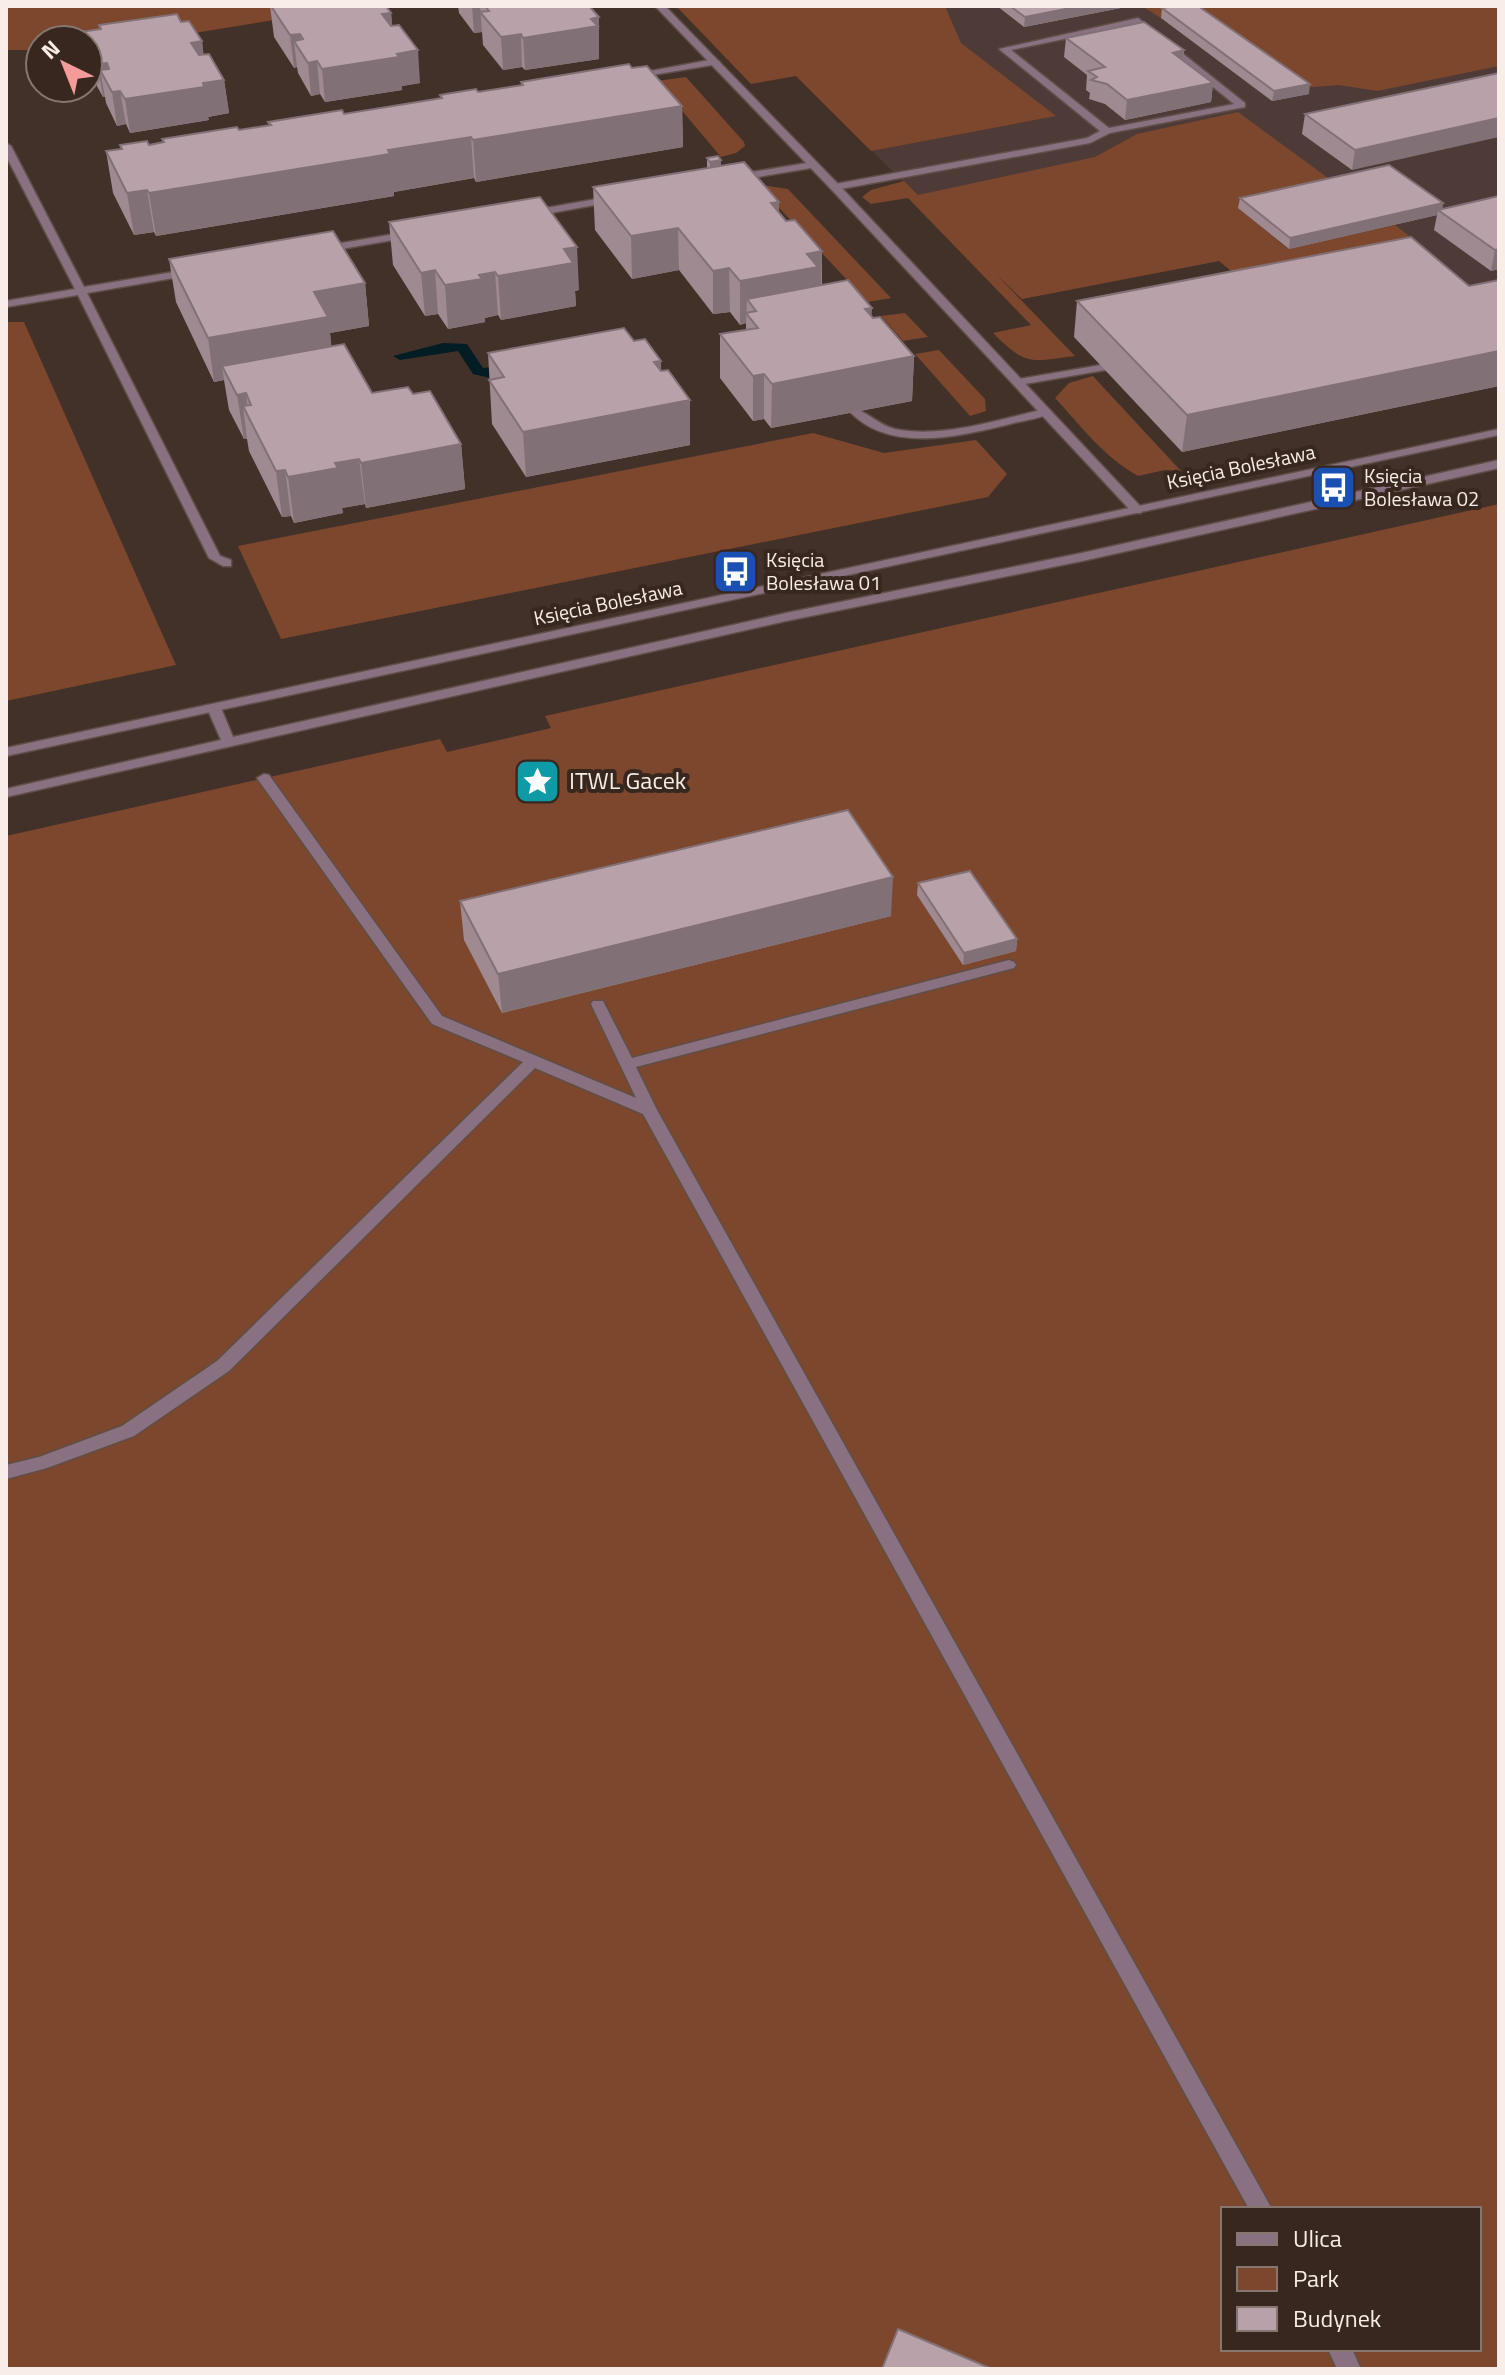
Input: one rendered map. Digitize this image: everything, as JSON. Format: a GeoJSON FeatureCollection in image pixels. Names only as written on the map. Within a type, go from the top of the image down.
{"type":"FeatureCollection","features":[{"type":"Feature","properties":{"kind":"street"},"geometry":{"type":"LineString","coordinates":[[660,6],[835,187],[1137,510]]}},
{"type":"Feature","properties":{"kind":"street"},"geometry":{"type":"LineString","coordinates":[[835,187],[1090,140],[1107,131],[1242,105],[1138,21],[1004,49],[1107,131]]}},
{"type":"Feature","properties":{"kind":"street"},"geometry":{"type":"LineString","coordinates":[[624,77],[715,62]]}},
{"type":"Feature","properties":{"kind":"street"},"geometry":{"type":"LineString","coordinates":[[6,146],[215,558],[227,563]]}},
{"type":"Feature","properties":{"kind":"street"},"geometry":{"type":"LineString","coordinates":[[723,180],[813,165]]}},
{"type":"Feature","properties":{"kind":"street"},"geometry":{"type":"LineString","coordinates":[[519,215],[629,196]]}},
{"type":"Feature","properties":{"kind":"street"},"geometry":{"type":"LineString","coordinates":[[316,251],[426,232]]}},
{"type":"Feature","properties":{"kind":"street"},"geometry":{"type":"LineString","coordinates":[[6,304],[206,270]]}},
{"type":"Feature","properties":{"kind":"street"},"geometry":{"type":"LineString","coordinates":[[1019,382],[1101,368]]}},
{"type":"Feature","properties":{"kind":"street"},"geometry":{"type":"LineString","coordinates":[[856,412],[874,426],[914,435],[1046,412]]}},
{"type":"Feature","properties":{"kind":"street","name":"Księcia Bolesława"},"geometry":{"type":"LineString","coordinates":[[6,752],[1499,432]]}},
{"type":"Feature","properties":{"kind":"street"},"geometry":{"type":"LineString","coordinates":[[6,793],[786,617],[1082,557],[1499,464]]}},
{"type":"Feature","properties":{"kind":"street"},"geometry":{"type":"LineString","coordinates":[[214,708],[229,742]]}},
{"type":"Feature","properties":{"kind":"street"},"geometry":{"type":"LineString","coordinates":[[264,778],[437,1020],[531,1063],[649,1110]]}},
{"type":"Feature","properties":{"kind":"street"},"geometry":{"type":"LineString","coordinates":[[626,1065],[1009,965]]}},
{"type":"Feature","properties":{"kind":"street"},"geometry":{"type":"LineString","coordinates":[[598,1004],[649,1110],[1260,2207]]}},
{"type":"Feature","properties":{"kind":"street"},"geometry":{"type":"LineString","coordinates":[[6,1472],[41,1463],[128,1431],[223,1366],[531,1063]]}},
{"type":"Feature","properties":{"kind":"street"},"geometry":{"type":"LineString","coordinates":[[1340,2351],[1350,2369]]}},
{"type":"Feature","properties":{"kind":"shaded area"},"geometry":{"type":"Polygon","coordinates":[[[914,6],[1499,6],[1499,299],[1249,286],[1219,261],[1022,299],[796,76],[914,6]]]}},
{"type":"Feature","properties":{"kind":"green space"},"geometry":{"type":"Polygon","coordinates":[[[6,6],[360,6],[108,47],[104,46],[104,24],[24,24],[24,50],[6,50],[6,6]]]}},
{"type":"Feature","properties":{"kind":"green space"},"geometry":{"type":"Polygon","coordinates":[[[676,6],[945,6],[961,43],[1056,116],[871,151],[796,76],[751,84],[676,6]]]}},
{"type":"Feature","properties":{"kind":"green space"},"geometry":{"type":"Polygon","coordinates":[[[1142,6],[1499,6],[1499,66],[1377,91],[1339,85],[1300,88],[1192,12],[1161,18],[1142,6]]]}},
{"type":"Feature","properties":{"kind":"green space"},"geometry":{"type":"Polygon","coordinates":[[[686,77],[744,142],[745,146],[736,153],[721,157],[657,81],[686,77]]]}},
{"type":"Feature","properties":{"kind":"green space"},"geometry":{"type":"Polygon","coordinates":[[[1238,112],[1339,186],[1239,208],[1288,249],[1395,225],[1427,250],[1249,286],[1219,261],[1022,299],[996,274],[1075,356],[1038,360],[1013,351],[993,333],[1031,325],[908,198],[871,204],[862,197],[871,190],[904,181],[918,195],[1095,157],[1137,134],[1238,112]]]}},
{"type":"Feature","properties":{"kind":"green space"},"geometry":{"type":"Polygon","coordinates":[[[762,185],[788,189],[891,298],[868,302],[764,192],[762,185]]]}},
{"type":"Feature","properties":{"kind":"green space"},"geometry":{"type":"Polygon","coordinates":[[[905,313],[928,337],[903,341],[881,316],[905,313]]]}},
{"type":"Feature","properties":{"kind":"green space"},"geometry":{"type":"Polygon","coordinates":[[[6,322],[24,322],[176,665],[6,701],[6,322]]]}},
{"type":"Feature","properties":{"kind":"green space"},"geometry":{"type":"Polygon","coordinates":[[[939,350],[985,399],[986,411],[970,416],[915,354],[939,350]]]}},
{"type":"Feature","properties":{"kind":"green space"},"geometry":{"type":"Polygon","coordinates":[[[1093,376],[1181,471],[1165,470],[1138,476],[1104,450],[1055,398],[1069,383],[1093,376]]]}},
{"type":"Feature","properties":{"kind":"green space"},"geometry":{"type":"Polygon","coordinates":[[[813,433],[884,453],[976,440],[1007,474],[988,497],[281,639],[238,546],[813,433]]]}},
{"type":"Feature","properties":{"kind":"green space"},"geometry":{"type":"Polygon","coordinates":[[[1499,504],[1499,2369],[6,2369],[6,836],[440,739],[447,752],[551,728],[545,716],[1499,504]]]}},
{"type":"Feature","properties":{"kind":"building"},"geometry":{"type":"Polygon","coordinates":[[[271,6],[386,6],[391,13],[382,14],[391,26],[399,25],[418,50],[397,54],[399,57],[322,69],[317,61],[308,63],[294,41],[303,39],[300,34],[290,35],[271,6]]]}},
{"type":"Feature","properties":{"kind":"building"},"geometry":{"type":"Polygon","coordinates":[[[485,6],[589,6],[599,17],[591,19],[598,26],[523,38],[521,34],[501,37],[480,12],[489,11],[485,6]]]}},
{"type":"Feature","properties":{"kind":"building"},"geometry":{"type":"Polygon","coordinates":[[[1010,6],[1081,6],[1025,17],[1010,6]]]}},
{"type":"Feature","properties":{"kind":"building"},"geometry":{"type":"Polygon","coordinates":[[[1198,6],[1310,84],[1274,91],[1162,8],[1198,6]]]}},
{"type":"Feature","properties":{"kind":"building"},"geometry":{"type":"Polygon","coordinates":[[[177,14],[181,22],[189,21],[202,41],[191,43],[199,55],[209,54],[224,80],[203,83],[204,87],[125,99],[120,91],[112,92],[104,77],[104,70],[109,69],[107,63],[104,63],[104,24],[177,14]]]}},
{"type":"Feature","properties":{"kind":"building"},"geometry":{"type":"Polygon","coordinates":[[[1144,22],[1184,50],[1173,53],[1213,83],[1127,100],[1107,84],[1091,80],[1097,77],[1088,71],[1105,67],[1066,38],[1144,22]]]}},
{"type":"Feature","properties":{"kind":"building"},"geometry":{"type":"Polygon","coordinates":[[[629,64],[632,68],[647,66],[682,106],[473,140],[471,137],[388,150],[390,154],[149,193],[147,190],[127,193],[106,151],[122,149],[120,145],[147,141],[149,145],[164,142],[162,139],[271,125],[268,122],[342,110],[344,114],[629,64]]]}},
{"type":"Feature","properties":{"kind":"building"},"geometry":{"type":"Polygon","coordinates":[[[1499,73],[1499,118],[1355,150],[1305,114],[1499,73]]]}},
{"type":"Feature","properties":{"kind":"building"},"geometry":{"type":"Polygon","coordinates":[[[718,156],[721,160],[710,162],[707,158],[718,156]]]}},
{"type":"Feature","properties":{"kind":"building"},"geometry":{"type":"Polygon","coordinates":[[[744,162],[779,202],[771,203],[786,221],[795,220],[822,251],[807,254],[818,267],[740,281],[729,268],[713,271],[678,228],[631,236],[593,187],[744,162]]]}},
{"type":"Feature","properties":{"kind":"building"},"geometry":{"type":"Polygon","coordinates":[[[1389,165],[1443,203],[1290,238],[1240,198],[1389,165]]]}},
{"type":"Feature","properties":{"kind":"building"},"geometry":{"type":"Polygon","coordinates":[[[1499,196],[1499,249],[1495,250],[1438,210],[1499,196]]]}},
{"type":"Feature","properties":{"kind":"building"},"geometry":{"type":"Polygon","coordinates":[[[540,197],[577,247],[564,249],[573,263],[498,276],[495,272],[479,275],[482,279],[445,285],[435,270],[421,273],[389,222],[540,197]]]}},
{"type":"Feature","properties":{"kind":"building"},"geometry":{"type":"Polygon","coordinates":[[[333,231],[365,283],[314,292],[328,317],[208,338],[169,259],[333,231]]]}},
{"type":"Feature","properties":{"kind":"building"},"geometry":{"type":"Polygon","coordinates":[[[1411,237],[1469,286],[1499,280],[1499,351],[1187,415],[1077,301],[1411,237]]]}},
{"type":"Feature","properties":{"kind":"building"},"geometry":{"type":"Polygon","coordinates":[[[848,280],[872,308],[865,309],[873,318],[880,317],[914,356],[772,384],[764,374],[753,376],[720,334],[758,328],[746,313],[756,311],[747,299],[848,280]]]}},
{"type":"Feature","properties":{"kind":"building"},"geometry":{"type":"Polygon","coordinates":[[[624,328],[634,341],[645,339],[661,361],[654,362],[661,371],[668,370],[690,400],[523,432],[489,380],[504,377],[488,353],[624,328]]]}},
{"type":"Feature","properties":{"kind":"building"},"geometry":{"type":"Polygon","coordinates":[[[344,344],[372,393],[408,387],[413,394],[430,391],[461,444],[361,463],[359,459],[335,463],[338,468],[288,477],[285,470],[276,471],[243,406],[251,405],[246,393],[237,395],[222,366],[344,344]]]}},
{"type":"Feature","properties":{"kind":"building"},"geometry":{"type":"Polygon","coordinates":[[[848,810],[893,877],[498,974],[460,901],[848,810]]]}},
{"type":"Feature","properties":{"kind":"building"},"geometry":{"type":"Polygon","coordinates":[[[970,871],[1017,939],[964,953],[918,883],[970,871]]]}},
{"type":"Feature","properties":{"kind":"building"},"geometry":{"type":"Polygon","coordinates":[[[898,2329],[992,2369],[882,2369],[898,2329]]]}},
{"type":"Feature","properties":{"kind":"waterway"},"geometry":{"type":"LineString","coordinates":[[400,356],[443,347],[462,347],[478,371],[490,374],[517,369]]}},
{"type":"Feature","properties":{"kind":"place","name":"Księcia Bolesława 02"},"geometry":{"type":"Point","coordinates":[1333,488]}},
{"type":"Feature","properties":{"kind":"place","name":"Księcia Bolesława 01"},"geometry":{"type":"Point","coordinates":[735,571]}},
{"type":"Feature","properties":{"kind":"place","name":"ITWL Gacek"},"geometry":{"type":"Point","coordinates":[538,781]}}]}
